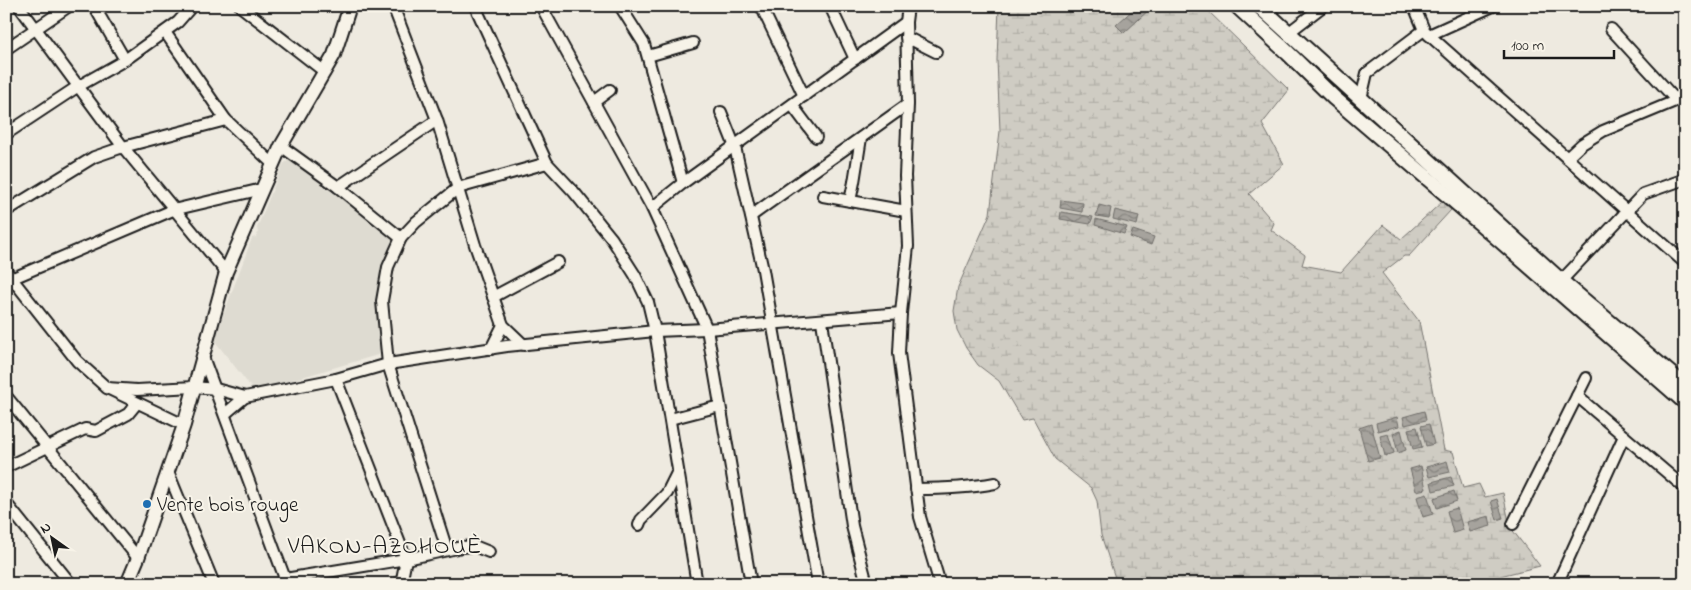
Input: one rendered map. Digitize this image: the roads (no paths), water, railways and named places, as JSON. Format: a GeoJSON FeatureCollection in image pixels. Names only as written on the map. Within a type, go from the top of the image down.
{"type":"FeatureCollection","features":[{"type":"Feature","properties":{"kind":"highway"},"geometry":{"type":"LineString","coordinates":[[1237,6],[1334,98],[1474,217],[1685,402]]}},
{"type":"Feature","properties":{"kind":"highway"},"geometry":{"type":"LineString","coordinates":[[1259,6],[1561,281],[1685,386]]}},
{"type":"Feature","properties":{"kind":"main road"},"geometry":{"type":"LineString","coordinates":[[127,584],[138,558],[184,425],[226,272],[281,146],[334,55],[350,6]]}},
{"type":"Feature","properties":{"kind":"street"},"geometry":{"type":"LineString","coordinates":[[19,6],[123,147],[226,272]]}},
{"type":"Feature","properties":{"kind":"street"},"geometry":{"type":"LineString","coordinates":[[6,49],[69,6]]}},
{"type":"Feature","properties":{"kind":"street"},"geometry":{"type":"LineString","coordinates":[[94,6],[125,60]]}},
{"type":"Feature","properties":{"kind":"street"},"geometry":{"type":"LineString","coordinates":[[6,134],[77,86],[125,60],[178,22],[192,6]]}},
{"type":"Feature","properties":{"kind":"street"},"geometry":{"type":"LineString","coordinates":[[240,6],[325,72]]}},
{"type":"Feature","properties":{"kind":"street"},"geometry":{"type":"LineString","coordinates":[[393,6],[437,120],[503,326],[524,345]]}},
{"type":"Feature","properties":{"kind":"street"},"geometry":{"type":"LineString","coordinates":[[475,6],[547,163],[574,192],[606,232],[635,274],[648,302],[655,331],[697,584]]}},
{"type":"Feature","properties":{"kind":"street"},"geometry":{"type":"LineString","coordinates":[[541,6],[652,208],[707,329],[752,584]]}},
{"type":"Feature","properties":{"kind":"street"},"geometry":{"type":"LineString","coordinates":[[620,6],[644,44],[683,183]]}},
{"type":"Feature","properties":{"kind":"street"},"geometry":{"type":"LineString","coordinates":[[761,6],[804,96]]}},
{"type":"Feature","properties":{"kind":"street"},"geometry":{"type":"LineString","coordinates":[[830,6],[855,59]]}},
{"type":"Feature","properties":{"kind":"street"},"geometry":{"type":"LineString","coordinates":[[908,6],[906,22],[908,104],[905,176],[908,246],[899,353],[920,517],[940,584]]}},
{"type":"Feature","properties":{"kind":"street"},"geometry":{"type":"LineString","coordinates":[[1288,33],[1323,6]]}},
{"type":"Feature","properties":{"kind":"street"},"geometry":{"type":"LineString","coordinates":[[1414,6],[1426,32],[1684,261]]}},
{"type":"Feature","properties":{"kind":"street"},"geometry":{"type":"LineString","coordinates":[[1361,99],[1367,73],[1426,32],[1493,6]]}},
{"type":"Feature","properties":{"kind":"street"},"geometry":{"type":"LineString","coordinates":[[652,208],[683,183],[906,22]]}},
{"type":"Feature","properties":{"kind":"street"},"geometry":{"type":"LineString","coordinates":[[1567,158],[1582,144],[1603,131],[1680,99],[1611,28]]}},
{"type":"Feature","properties":{"kind":"street"},"geometry":{"type":"LineString","coordinates":[[165,32],[226,120],[273,164]]}},
{"type":"Feature","properties":{"kind":"street"},"geometry":{"type":"LineString","coordinates":[[906,37],[936,52]]}},
{"type":"Feature","properties":{"kind":"street"},"geometry":{"type":"LineString","coordinates":[[648,56],[693,43]]}},
{"type":"Feature","properties":{"kind":"street"},"geometry":{"type":"LineString","coordinates":[[594,102],[610,90]]}},
{"type":"Feature","properties":{"kind":"street"},"geometry":{"type":"LineString","coordinates":[[751,216],[908,104]]}},
{"type":"Feature","properties":{"kind":"street"},"geometry":{"type":"LineString","coordinates":[[792,105],[816,137]]}},
{"type":"Feature","properties":{"kind":"street"},"geometry":{"type":"LineString","coordinates":[[721,112],[735,147],[751,216],[818,584]]}},
{"type":"Feature","properties":{"kind":"street"},"geometry":{"type":"LineString","coordinates":[[6,211],[94,157],[123,147],[226,120]]}},
{"type":"Feature","properties":{"kind":"street"},"geometry":{"type":"LineString","coordinates":[[338,187],[437,120]]}},
{"type":"Feature","properties":{"kind":"street"},"geometry":{"type":"LineString","coordinates":[[850,201],[861,138]]}},
{"type":"Feature","properties":{"kind":"street"},"geometry":{"type":"LineString","coordinates":[[281,146],[338,187],[401,238]]}},
{"type":"Feature","properties":{"kind":"street"},"geometry":{"type":"LineString","coordinates":[[448,550],[388,364],[382,301],[388,267],[401,238],[416,222],[458,188],[547,163]]}},
{"type":"Feature","properties":{"kind":"street"},"geometry":{"type":"LineString","coordinates":[[1561,281],[1643,194],[1685,179]]}},
{"type":"Feature","properties":{"kind":"street"},"geometry":{"type":"LineString","coordinates":[[184,425],[107,388],[77,361],[8,277],[173,210],[262,189]]}},
{"type":"Feature","properties":{"kind":"street"},"geometry":{"type":"LineString","coordinates":[[823,196],[906,211]]}},
{"type":"Feature","properties":{"kind":"street"},"geometry":{"type":"LineString","coordinates":[[493,297],[558,262]]}},
{"type":"Feature","properties":{"kind":"street"},"geometry":{"type":"LineString","coordinates":[[107,388],[137,390],[194,387],[216,389],[245,397],[336,379],[388,364],[491,349],[655,331],[822,321],[901,313]]}},
{"type":"Feature","properties":{"kind":"street"},"geometry":{"type":"LineString","coordinates":[[822,321],[852,526],[867,584]]}},
{"type":"Feature","properties":{"kind":"street"},"geometry":{"type":"LineString","coordinates":[[491,349],[503,326]]}},
{"type":"Feature","properties":{"kind":"street"},"geometry":{"type":"LineString","coordinates":[[203,357],[286,581],[474,546],[490,552]]}},
{"type":"Feature","properties":{"kind":"street"},"geometry":{"type":"LineString","coordinates":[[1513,524],[1586,378]]}},
{"type":"Feature","properties":{"kind":"street"},"geometry":{"type":"LineString","coordinates":[[336,379],[406,559],[401,584]]}},
{"type":"Feature","properties":{"kind":"street"},"geometry":{"type":"LineString","coordinates":[[6,396],[138,558]]}},
{"type":"Feature","properties":{"kind":"street"},"geometry":{"type":"LineString","coordinates":[[1577,396],[1685,488]]}},
{"type":"Feature","properties":{"kind":"street"},"geometry":{"type":"LineString","coordinates":[[225,414],[245,397]]}},
{"type":"Feature","properties":{"kind":"street"},"geometry":{"type":"LineString","coordinates":[[6,468],[85,429],[96,431],[128,414],[138,403]]}},
{"type":"Feature","properties":{"kind":"street"},"geometry":{"type":"LineString","coordinates":[[670,419],[720,406]]}},
{"type":"Feature","properties":{"kind":"street"},"geometry":{"type":"LineString","coordinates":[[1558,583],[1624,436]]}},
{"type":"Feature","properties":{"kind":"street"},"geometry":{"type":"LineString","coordinates":[[639,525],[641,520],[667,493],[678,471]]}},
{"type":"Feature","properties":{"kind":"street"},"geometry":{"type":"LineString","coordinates":[[168,472],[214,584]]}},
{"type":"Feature","properties":{"kind":"street"},"geometry":{"type":"LineString","coordinates":[[916,489],[949,489],[995,483]]}},
{"type":"Feature","properties":{"kind":"street"},"geometry":{"type":"LineString","coordinates":[[6,503],[71,584]]}},
{"type":"Feature","properties":{"kind":"water"},"geometry":{"type":"Polygon","coordinates":[[[1137,6],[1153,6],[1124,33],[1116,25],[1137,6]]]}},
{"type":"Feature","properties":{"kind":"water"},"geometry":{"type":"Polygon","coordinates":[[[1061,200],[1083,203],[1082,212],[1060,208],[1061,200]]]}},
{"type":"Feature","properties":{"kind":"water"},"geometry":{"type":"Polygon","coordinates":[[[1099,205],[1111,208],[1109,218],[1096,216],[1099,205]]]}},
{"type":"Feature","properties":{"kind":"water"},"geometry":{"type":"Polygon","coordinates":[[[1115,210],[1139,216],[1137,225],[1113,219],[1115,210]]]}},
{"type":"Feature","properties":{"kind":"water"},"geometry":{"type":"Polygon","coordinates":[[[1061,212],[1093,217],[1090,224],[1060,219],[1061,212]]]}},
{"type":"Feature","properties":{"kind":"water"},"geometry":{"type":"Polygon","coordinates":[[[1096,219],[1127,227],[1124,234],[1095,225],[1096,219]]]}},
{"type":"Feature","properties":{"kind":"water"},"geometry":{"type":"Polygon","coordinates":[[[1133,230],[1154,237],[1151,245],[1130,237],[1133,230]]]}},
{"type":"Feature","properties":{"kind":"water"},"geometry":{"type":"Polygon","coordinates":[[[1424,411],[1426,420],[1405,425],[1403,417],[1424,411]]]}},
{"type":"Feature","properties":{"kind":"water"},"geometry":{"type":"Polygon","coordinates":[[[1397,417],[1399,426],[1378,431],[1376,423],[1397,417]]]}},
{"type":"Feature","properties":{"kind":"water"},"geometry":{"type":"Polygon","coordinates":[[[1371,424],[1380,458],[1368,461],[1359,428],[1371,424]]]}},
{"type":"Feature","properties":{"kind":"water"},"geometry":{"type":"Polygon","coordinates":[[[1429,424],[1434,444],[1426,446],[1421,426],[1429,424]]]}},
{"type":"Feature","properties":{"kind":"water"},"geometry":{"type":"Polygon","coordinates":[[[1417,427],[1422,447],[1413,449],[1408,429],[1417,427]]]}},
{"type":"Feature","properties":{"kind":"water"},"geometry":{"type":"Polygon","coordinates":[[[1401,430],[1406,450],[1398,453],[1393,433],[1401,430]]]}},
{"type":"Feature","properties":{"kind":"water"},"geometry":{"type":"Polygon","coordinates":[[[1388,434],[1394,453],[1385,456],[1380,436],[1388,434]]]}},
{"type":"Feature","properties":{"kind":"water"},"geometry":{"type":"Polygon","coordinates":[[[1447,461],[1450,472],[1429,477],[1426,467],[1447,461]]]}},
{"type":"Feature","properties":{"kind":"water"},"geometry":{"type":"Polygon","coordinates":[[[1421,466],[1426,489],[1416,491],[1410,469],[1421,466]]]}},
{"type":"Feature","properties":{"kind":"water"},"geometry":{"type":"Polygon","coordinates":[[[1451,477],[1454,486],[1433,491],[1431,482],[1451,477]]]}},
{"type":"Feature","properties":{"kind":"water"},"geometry":{"type":"Polygon","coordinates":[[[1454,491],[1457,501],[1437,508],[1434,498],[1454,491]]]}},
{"type":"Feature","properties":{"kind":"water"},"geometry":{"type":"Polygon","coordinates":[[[1427,494],[1433,514],[1423,517],[1417,497],[1427,494]]]}},
{"type":"Feature","properties":{"kind":"water"},"geometry":{"type":"Polygon","coordinates":[[[1497,499],[1503,518],[1497,520],[1491,501],[1497,499]]]}},
{"type":"Feature","properties":{"kind":"water"},"geometry":{"type":"Polygon","coordinates":[[[1457,508],[1463,530],[1453,533],[1447,511],[1457,508]]]}},
{"type":"Feature","properties":{"kind":"water"},"geometry":{"type":"Polygon","coordinates":[[[1489,516],[1491,526],[1470,532],[1467,522],[1489,516]]]}},
{"type":"Feature","properties":{"kind":"place","name":"Vente bois rouge"},"geometry":{"type":"Point","coordinates":[147,504]}},
{"type":"Feature","properties":{"kind":"district","name":"VAKON-AZOHOUÈ"},"geometry":{"type":"Point","coordinates":[385,545]}}]}
